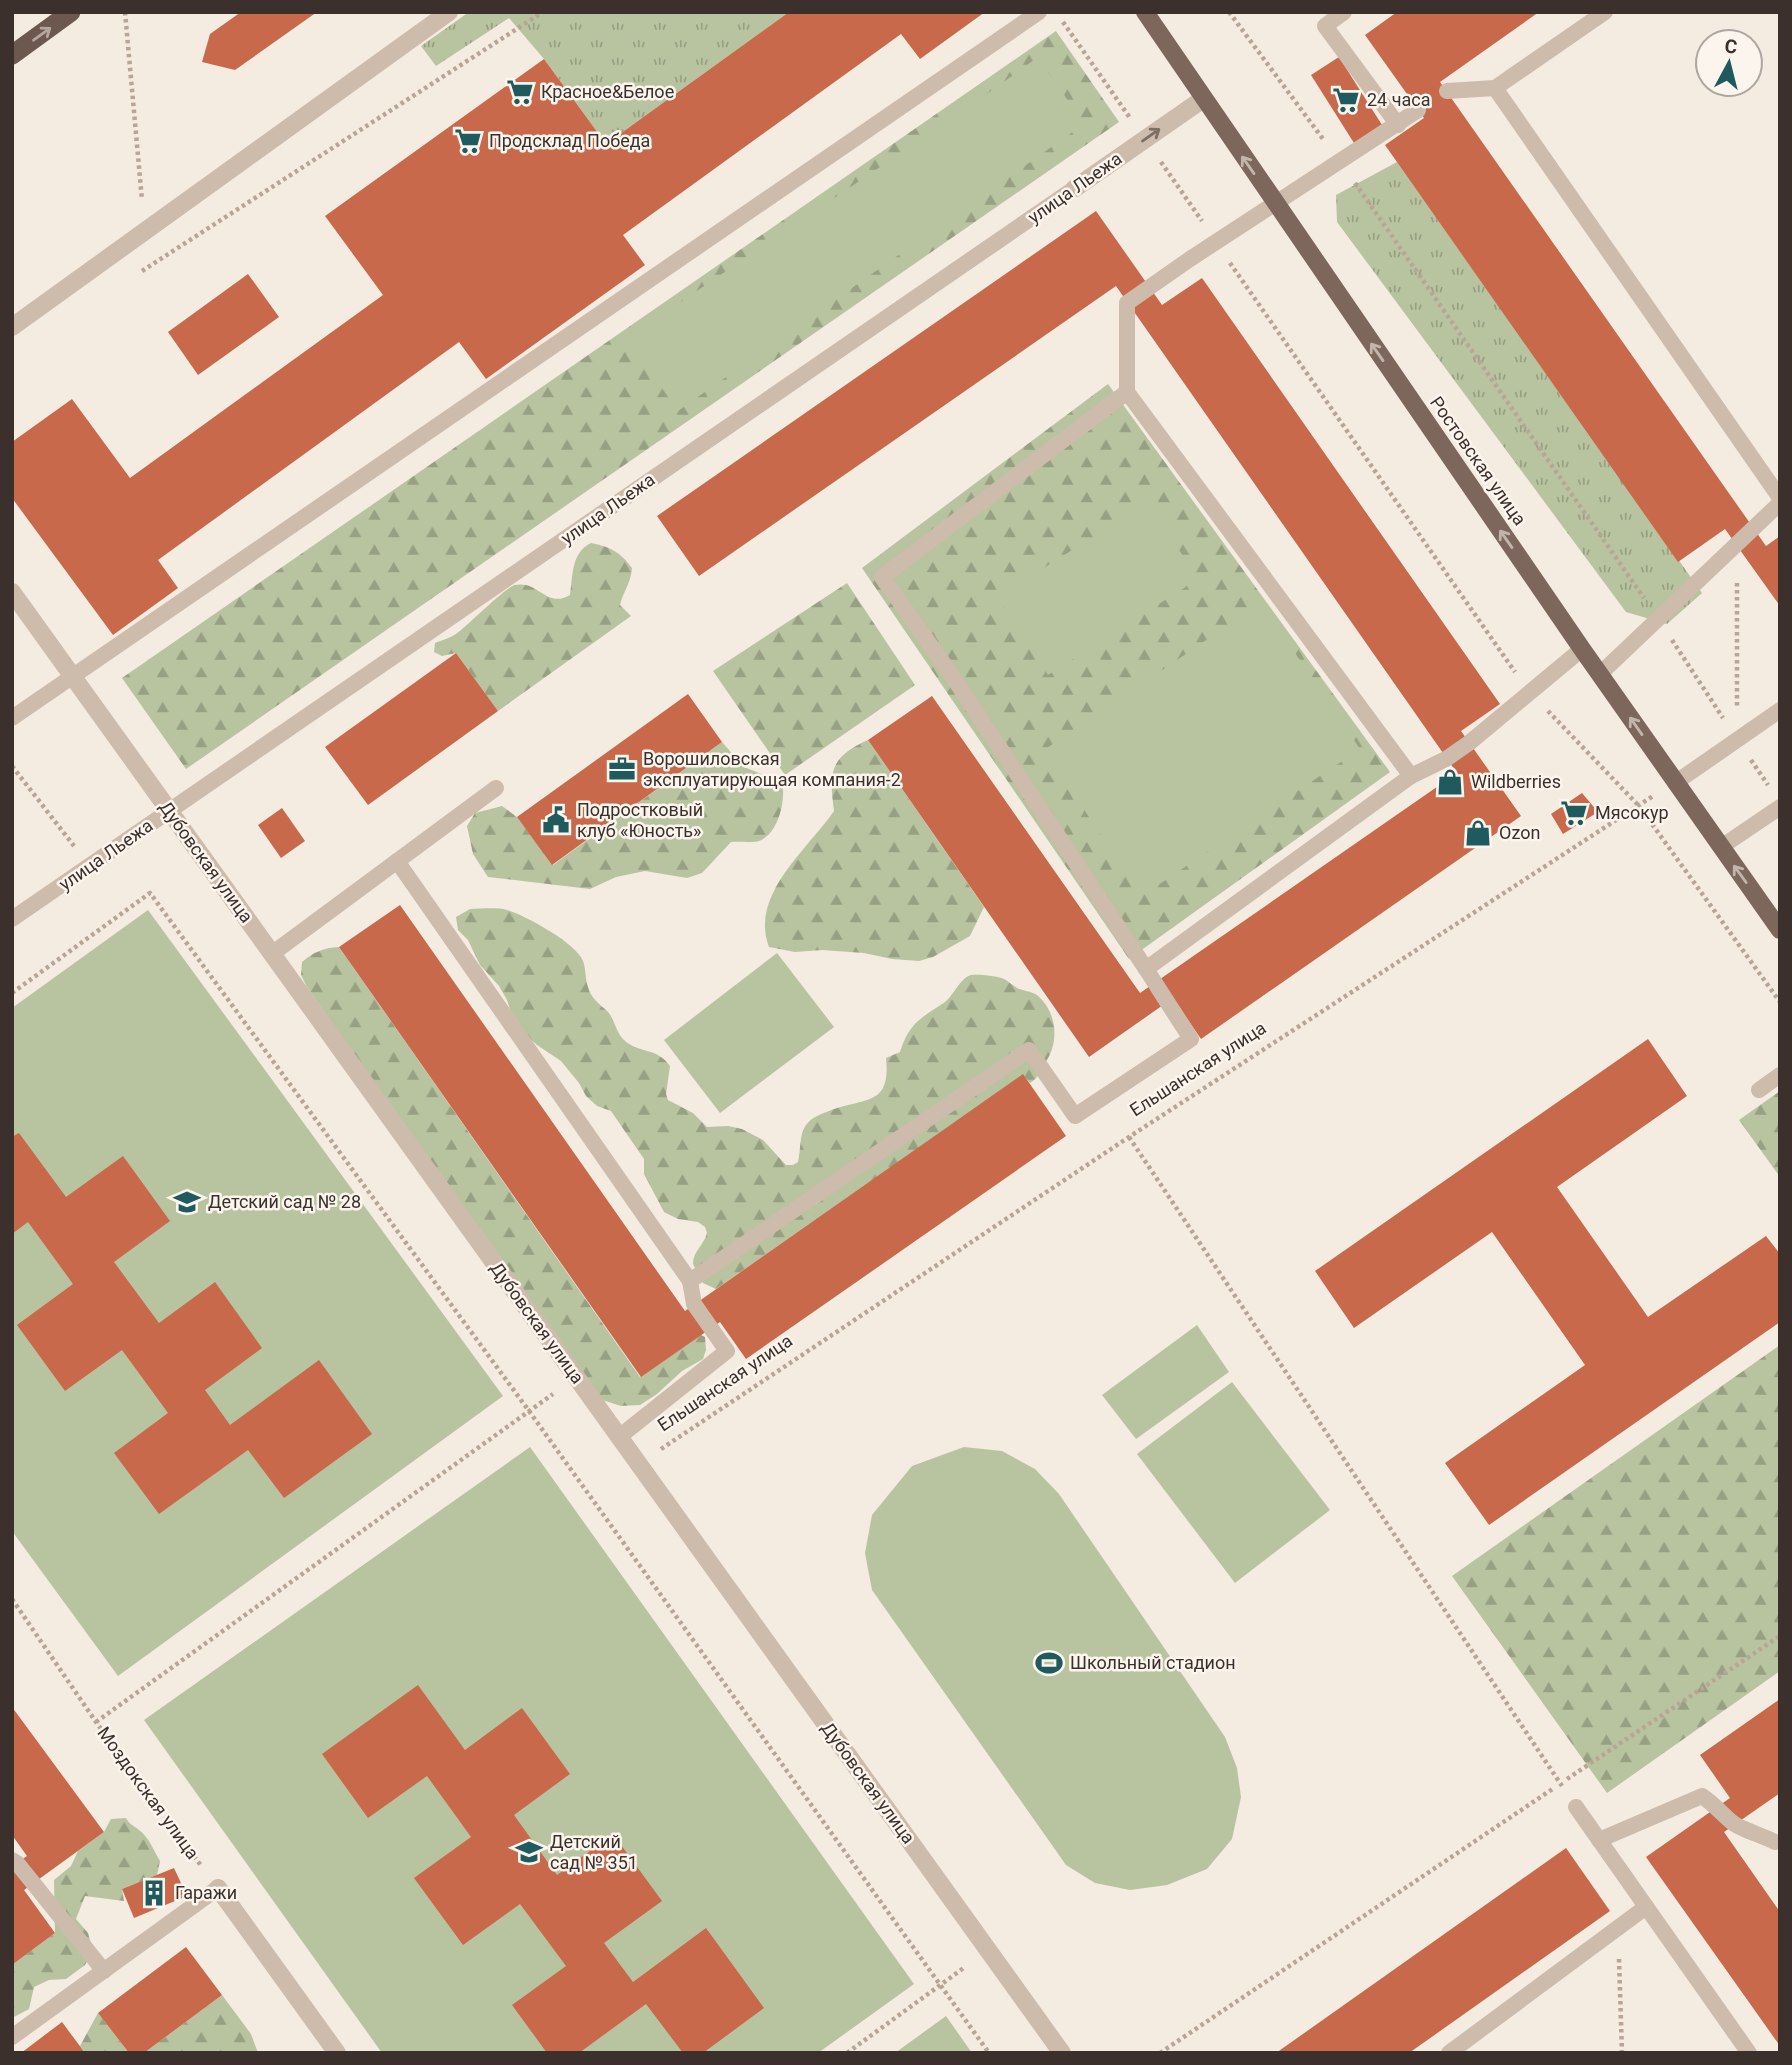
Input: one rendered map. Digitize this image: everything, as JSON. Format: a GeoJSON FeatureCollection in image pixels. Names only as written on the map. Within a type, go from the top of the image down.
{"type":"FeatureCollection","features":[{"type":"Feature","properties":{"kind":"highway"},"geometry":{"type":"LineString","coordinates":[[12,55],[71,12]]}},
{"type":"Feature","properties":{"kind":"main road","name":"Ростовская улица"},"geometry":{"type":"LineString","coordinates":[[1145,12],[1582,649],[1780,930]]}},
{"type":"Feature","properties":{"kind":"street"},"geometry":{"type":"LineString","coordinates":[[12,327],[449,12]]}},
{"type":"Feature","properties":{"kind":"street","name":"улица Льежа"},"geometry":{"type":"LineString","coordinates":[[1075,188],[1203,99]]}},
{"type":"Feature","properties":{"kind":"street","name":"Дубовская улица"},"geometry":{"type":"LineString","coordinates":[[12,592],[1062,2053]]}},
{"type":"Feature","properties":{"kind":"street"},"geometry":{"type":"LineString","coordinates":[[218,1888],[337,2053]]}},
{"type":"Feature","properties":{"kind":"lane"},"geometry":{"type":"LineString","coordinates":[[12,718],[1039,12]]}},
{"type":"Feature","properties":{"kind":"lane"},"geometry":{"type":"LineString","coordinates":[[1345,12],[1325,26],[1398,125]]}},
{"type":"Feature","properties":{"kind":"lane"},"geometry":{"type":"LineString","coordinates":[[1447,91],[1495,89],[1605,12]]}},
{"type":"Feature","properties":{"kind":"lane"},"geometry":{"type":"LineString","coordinates":[[1495,89],[1780,501],[1600,674]]}},
{"type":"Feature","properties":{"kind":"lane"},"geometry":{"type":"LineString","coordinates":[[1411,776],[1127,392],[1127,303],[1418,110]]}},
{"type":"Feature","properties":{"kind":"lane","name":"улица Льежа"},"geometry":{"type":"LineString","coordinates":[[12,919],[1075,188]]}},
{"type":"Feature","properties":{"kind":"lane"},"geometry":{"type":"LineString","coordinates":[[690,1281],[1029,1050],[1075,1116],[1191,1039],[953,677],[883,577],[1127,392]]}},
{"type":"Feature","properties":{"kind":"lane"},"geometry":{"type":"LineString","coordinates":[[1146,969],[1411,776],[1447,759],[1469,743],[1582,649]]}},
{"type":"Feature","properties":{"kind":"lane"},"geometry":{"type":"LineString","coordinates":[[1675,783],[1780,710]]}},
{"type":"Feature","properties":{"kind":"lane"},"geometry":{"type":"LineString","coordinates":[[270,951],[274,953],[496,788]]}},
{"type":"Feature","properties":{"kind":"lane"},"geometry":{"type":"LineString","coordinates":[[1721,847],[1776,800]]}},
{"type":"Feature","properties":{"kind":"lane"},"geometry":{"type":"LineString","coordinates":[[397,861],[690,1281],[694,1304],[727,1351],[619,1437]]}},
{"type":"Feature","properties":{"kind":"lane"},"geometry":{"type":"LineString","coordinates":[[1759,1090],[1780,1076]]}},
{"type":"Feature","properties":{"kind":"lane"},"geometry":{"type":"LineString","coordinates":[[1598,1840],[1702,1796],[1718,1807],[1734,1825],[1752,1830],[1778,1843]]}},
{"type":"Feature","properties":{"kind":"lane"},"geometry":{"type":"LineString","coordinates":[[1576,1807],[1749,2053]]}},
{"type":"Feature","properties":{"kind":"lane"},"geometry":{"type":"LineString","coordinates":[[12,1860],[104,1970]]}},
{"type":"Feature","properties":{"kind":"lane"},"geometry":{"type":"LineString","coordinates":[[12,2037],[218,1888]]}},
{"type":"Feature","properties":{"kind":"lane"},"geometry":{"type":"LineString","coordinates":[[1449,2053],[1646,1907]]}},
{"type":"Feature","properties":{"kind":"path"},"geometry":{"type":"LineString","coordinates":[[125,12],[148,268]]}},
{"type":"Feature","properties":{"kind":"path"},"geometry":{"type":"LineString","coordinates":[[137,275],[543,12]]}},
{"type":"Feature","properties":{"kind":"path"},"geometry":{"type":"LineString","coordinates":[[1056,12],[1529,692],[1639,806],[1780,1002]]}},
{"type":"Feature","properties":{"kind":"path"},"geometry":{"type":"LineString","coordinates":[[1229,12],[1340,162],[1658,620],[1776,800]]}},
{"type":"Feature","properties":{"kind":"path"},"geometry":{"type":"LineString","coordinates":[[1737,545],[1737,740]]}},
{"type":"Feature","properties":{"kind":"path"},"geometry":{"type":"LineString","coordinates":[[12,766],[89,866]]}},
{"type":"Feature","properties":{"kind":"path","name":"Ельшанская улица"},"geometry":{"type":"LineString","coordinates":[[639,1464],[1129,1137],[1675,783]]}},
{"type":"Feature","properties":{"kind":"path"},"geometry":{"type":"LineString","coordinates":[[12,993],[150,893],[529,1411],[989,2053]]}},
{"type":"Feature","properties":{"kind":"path"},"geometry":{"type":"LineString","coordinates":[[1129,1137],[1576,1807]]}},
{"type":"Feature","properties":{"kind":"path"},"geometry":{"type":"LineString","coordinates":[[96,1722],[576,1377]]}},
{"type":"Feature","properties":{"kind":"path","name":"Моздокская улица"},"geometry":{"type":"LineString","coordinates":[[12,1599],[96,1722],[218,1888]]}},
{"type":"Feature","properties":{"kind":"path"},"geometry":{"type":"LineString","coordinates":[[1160,2053],[1780,1636]]}},
{"type":"Feature","properties":{"kind":"path"},"geometry":{"type":"LineString","coordinates":[[1618,1928],[1622,2053]]}},
{"type":"Feature","properties":{"kind":"path"},"geometry":{"type":"LineString","coordinates":[[847,2053],[988,1950]]}},
{"type":"Feature","properties":{"kind":"green space"},"geometry":{"type":"Polygon","coordinates":[[[469,12],[789,12],[606,144],[544,59],[509,18],[436,66],[421,46],[469,12]]]}},
{"type":"Feature","properties":{"kind":"green space"},"geometry":{"type":"Polygon","coordinates":[[[1056,31],[1119,122],[186,769],[122,678],[1056,31]]]}},
{"type":"Feature","properties":{"kind":"green space"},"geometry":{"type":"Polygon","coordinates":[[[1038,57],[1084,124],[678,411],[627,338],[966,109],[1038,57]]]}},
{"type":"Feature","properties":{"kind":"green space"},"geometry":{"type":"Polygon","coordinates":[[[1397,162],[1702,593],[1667,624],[1626,612],[1337,222],[1336,195],[1397,162]]]}},
{"type":"Feature","properties":{"kind":"green space"},"geometry":{"type":"Polygon","coordinates":[[[1108,384],[1390,772],[1129,959],[862,568],[1108,384]]]}},
{"type":"Feature","properties":{"kind":"green space"},"geometry":{"type":"Polygon","coordinates":[[[1148,502],[1198,579],[1048,675],[998,597],[1148,502]]]}},
{"type":"Feature","properties":{"kind":"green space"},"geometry":{"type":"Polygon","coordinates":[[[591,543],[614,551],[632,568],[620,605],[631,616],[498,711],[456,653],[442,656],[434,652],[435,643],[456,634],[515,585],[530,586],[555,599],[570,595],[576,559],[584,547],[591,543]]]}},
{"type":"Feature","properties":{"kind":"green space"},"geometry":{"type":"Polygon","coordinates":[[[847,583],[915,685],[785,775],[713,671],[847,583]]]}},
{"type":"Feature","properties":{"kind":"green space"},"geometry":{"type":"Polygon","coordinates":[[[1261,603],[1360,749],[1142,896],[1044,750],[1261,603]]]}},
{"type":"Feature","properties":{"kind":"green space"},"geometry":{"type":"Polygon","coordinates":[[[868,740],[984,907],[970,936],[933,957],[919,961],[864,953],[822,950],[795,952],[769,947],[765,928],[767,909],[774,891],[784,874],[834,811],[834,768],[846,753],[868,740]]]}},
{"type":"Feature","properties":{"kind":"green space"},"geometry":{"type":"Polygon","coordinates":[[[722,742],[744,767],[782,782],[782,806],[776,824],[766,837],[757,842],[731,842],[702,873],[687,878],[645,871],[616,877],[590,889],[488,877],[473,854],[467,826],[475,813],[502,806],[517,817],[553,865],[722,742]]]}},
{"type":"Feature","properties":{"kind":"green space"},"geometry":{"type":"Polygon","coordinates":[[[470,909],[507,910],[538,924],[571,946],[583,961],[591,995],[608,1012],[621,1037],[636,1047],[654,1053],[670,1066],[666,1094],[668,1100],[693,1113],[707,1127],[728,1126],[742,1129],[763,1140],[786,1165],[798,1162],[802,1133],[811,1120],[829,1111],[873,1098],[880,1093],[886,1074],[886,1058],[900,1052],[913,1027],[945,1002],[960,983],[971,975],[1001,978],[1017,988],[1037,995],[1052,1018],[1053,1046],[1033,1081],[1030,1083],[1023,1075],[716,1289],[703,1283],[693,1264],[707,1233],[705,1227],[698,1222],[678,1219],[664,1212],[644,1174],[644,1159],[611,1111],[597,1106],[586,1096],[561,1061],[537,1045],[515,1025],[499,986],[480,965],[468,940],[458,930],[456,917],[470,909]]]}},
{"type":"Feature","properties":{"kind":"green space","name":"Детский сад № 28"},"geometry":{"type":"Polygon","coordinates":[[[148,910],[503,1396],[118,1676],[12,1531],[12,1008],[148,910]]]}},
{"type":"Feature","properties":{"kind":"green space"},"geometry":{"type":"Polygon","coordinates":[[[339,947],[640,1377],[701,1335],[705,1337],[706,1350],[703,1359],[682,1371],[657,1394],[640,1405],[621,1406],[593,1397],[307,987],[301,975],[302,962],[319,951],[339,947]]]}},
{"type":"Feature","properties":{"kind":"green space"},"geometry":{"type":"Polygon","coordinates":[[[777,953],[834,1027],[720,1113],[664,1040],[777,953]]]}},
{"type":"Feature","properties":{"kind":"green space"},"geometry":{"type":"Polygon","coordinates":[[[1780,1091],[1780,1177],[1739,1120],[1780,1091]]]}},
{"type":"Feature","properties":{"kind":"green space"},"geometry":{"type":"Polygon","coordinates":[[[1197,1325],[1229,1372],[1136,1439],[1102,1395],[1197,1325]]]}},
{"type":"Feature","properties":{"kind":"green space"},"geometry":{"type":"Polygon","coordinates":[[[1780,1345],[1780,1671],[1607,1793],[1452,1576],[1780,1345]]]}},
{"type":"Feature","properties":{"kind":"green space"},"geometry":{"type":"Polygon","coordinates":[[[1232,1382],[1330,1510],[1235,1583],[1137,1454],[1232,1382]]]}},
{"type":"Feature","properties":{"kind":"green space","name":"Детский сад № 351"},"geometry":{"type":"Polygon","coordinates":[[[530,1447],[914,1984],[818,2053],[382,2053],[144,1720],[530,1447]]]}},
{"type":"Feature","properties":{"kind":"green space","name":"Школьный стадион"},"geometry":{"type":"Polygon","coordinates":[[[964,1447],[1002,1451],[1035,1469],[1059,1494],[1225,1737],[1237,1768],[1241,1797],[1232,1839],[1207,1869],[1167,1885],[1130,1890],[1095,1883],[1066,1865],[872,1590],[865,1553],[872,1515],[912,1466],[964,1447]]]}},
{"type":"Feature","properties":{"kind":"green space"},"geometry":{"type":"Polygon","coordinates":[[[126,1818],[146,1836],[160,1861],[157,1875],[122,1889],[124,1901],[85,1896],[76,1919],[88,1933],[93,1951],[85,1965],[66,1979],[49,1980],[34,1987],[29,2009],[12,2018],[12,1965],[55,1933],[54,1880],[71,1866],[78,1851],[104,1832],[111,1819],[126,1818]]]}},
{"type":"Feature","properties":{"kind":"green space"},"geometry":{"type":"Polygon","coordinates":[[[222,1995],[251,2034],[258,2053],[144,2053],[222,1995]]]}},
{"type":"Feature","properties":{"kind":"green space"},"geometry":{"type":"Polygon","coordinates":[[[98,2013],[129,2053],[85,2053],[80,2046],[98,2013]]]}},
{"type":"Feature","properties":{"kind":"green space"},"geometry":{"type":"Polygon","coordinates":[[[946,2016],[972,2053],[895,2053],[946,2016]]]}},
{"type":"Feature","properties":{"kind":"building"},"geometry":{"type":"Polygon","coordinates":[[[241,12],[317,12],[235,70],[202,62],[210,34],[241,12]]]}},
{"type":"Feature","properties":{"kind":"building"},"geometry":{"type":"Polygon","coordinates":[[[789,12],[985,12],[920,59],[901,34],[623,235],[645,265],[486,379],[459,342],[158,560],[178,588],[113,635],[12,498],[12,442],[72,399],[130,478],[383,295],[325,216],[544,59],[606,144],[789,12]]]}},
{"type":"Feature","properties":{"kind":"building"},"geometry":{"type":"Polygon","coordinates":[[[1397,12],[1539,12],[1440,82],[1766,546],[1780,536],[1780,606],[1725,529],[1678,562],[1385,145],[1424,118],[1365,35],[1397,12]]]}},
{"type":"Feature","properties":{"kind":"building","name":"24 часа"},"geometry":{"type":"Polygon","coordinates":[[[1339,57],[1382,125],[1354,143],[1311,75],[1339,57]]]}},
{"type":"Feature","properties":{"kind":"building"},"geometry":{"type":"Polygon","coordinates":[[[1096,211],[1162,305],[1202,278],[1500,704],[1461,731],[1521,816],[1201,1039],[1173,998],[1089,1057],[868,740],[932,696],[1140,993],[1457,773],[1116,286],[699,576],[657,516],[1096,211]]]}},
{"type":"Feature","properties":{"kind":"building"},"geometry":{"type":"Polygon","coordinates":[[[248,274],[279,317],[198,375],[168,332],[248,274]]]}},
{"type":"Feature","properties":{"kind":"building"},"geometry":{"type":"Polygon","coordinates":[[[456,653],[498,711],[368,805],[325,747],[456,653]]]}},
{"type":"Feature","properties":{"kind":"building"},"geometry":{"type":"Polygon","coordinates":[[[688,694],[722,742],[552,865],[517,817],[688,694]]]}},
{"type":"Feature","properties":{"kind":"building","name":"Мясокур"},"geometry":{"type":"Polygon","coordinates":[[[1582,793],[1598,812],[1563,834],[1551,814],[1582,793]]]}},
{"type":"Feature","properties":{"kind":"building"},"geometry":{"type":"Polygon","coordinates":[[[282,808],[305,841],[281,858],[258,825],[282,808]]]}},
{"type":"Feature","properties":{"kind":"building"},"geometry":{"type":"Polygon","coordinates":[[[400,905],[685,1311],[1023,1074],[1066,1136],[746,1359],[720,1322],[641,1377],[339,947],[400,905]]]}},
{"type":"Feature","properties":{"kind":"building"},"geometry":{"type":"Polygon","coordinates":[[[1648,1039],[1687,1096],[1557,1187],[1648,1317],[1766,1236],[1780,1254],[1780,1322],[1489,1525],[1445,1463],[1585,1365],[1492,1232],[1354,1328],[1315,1271],[1648,1039]]]}},
{"type":"Feature","properties":{"kind":"building"},"geometry":{"type":"Polygon","coordinates":[[[19,1133],[66,1197],[123,1156],[170,1221],[114,1262],[159,1323],[215,1282],[262,1348],[205,1390],[230,1425],[319,1360],[372,1434],[284,1498],[248,1450],[159,1514],[114,1453],[168,1413],[122,1350],[65,1391],[17,1325],[73,1284],[28,1222],[12,1234],[12,1137],[19,1133]]]}},
{"type":"Feature","properties":{"kind":"building"},"geometry":{"type":"Polygon","coordinates":[[[418,1685],[465,1750],[522,1708],[570,1774],[514,1815],[557,1875],[613,1834],[662,1901],[604,1943],[633,1982],[706,1928],[764,2008],[703,2053],[683,2053],[646,2004],[579,2053],[547,2053],[512,2005],[566,1966],[520,1904],[463,1945],[414,1878],[471,1837],[427,1776],[368,1818],[322,1754],[418,1685]]]}},
{"type":"Feature","properties":{"kind":"building"},"geometry":{"type":"Polygon","coordinates":[[[1780,1699],[1780,1793],[1724,1832],[1780,1912],[1780,2046],[1646,1857],[1730,1798],[1700,1755],[1780,1699]]]}},
{"type":"Feature","properties":{"kind":"building"},"geometry":{"type":"Polygon","coordinates":[[[12,1707],[104,1832],[24,1890],[55,1933],[12,1965],[12,1866],[27,1856],[12,1835],[12,1707]]]}},
{"type":"Feature","properties":{"kind":"building"},"geometry":{"type":"Polygon","coordinates":[[[1566,1848],[1610,1911],[1409,2053],[1276,2053],[1566,1848]]]}},
{"type":"Feature","properties":{"kind":"building"},"geometry":{"type":"Polygon","coordinates":[[[174,1868],[187,1896],[134,1918],[122,1889],[174,1868]]]}},
{"type":"Feature","properties":{"kind":"building"},"geometry":{"type":"Polygon","coordinates":[[[186,1947],[222,1995],[144,2053],[129,2053],[98,2013],[186,1947]]]}},
{"type":"Feature","properties":{"kind":"building"},"geometry":{"type":"Polygon","coordinates":[[[62,2022],[85,2053],[21,2053],[62,2022]]]}},
{"type":"Feature","properties":{"kind":"place","name":"Красное&Белое"},"geometry":{"type":"Point","coordinates":[520,92]}},
{"type":"Feature","properties":{"kind":"place","name":"24 часа"},"geometry":{"type":"Point","coordinates":[1346,100]}},
{"type":"Feature","properties":{"kind":"place","name":"Продсклад Победа"},"geometry":{"type":"Point","coordinates":[468,141]}},
{"type":"Feature","properties":{"kind":"place","name":"Ворошиловская эксплуатирующая компания-2"},"geometry":{"type":"Point","coordinates":[622,769]}},
{"type":"Feature","properties":{"kind":"place","name":"Wildberries"},"geometry":{"type":"Point","coordinates":[1450,782]}},
{"type":"Feature","properties":{"kind":"place","name":"Мясокур"},"geometry":{"type":"Point","coordinates":[1574,813]}},
{"type":"Feature","properties":{"kind":"place","name":"Подростковый клуб «Юность»"},"geometry":{"type":"Point","coordinates":[556,820]}},
{"type":"Feature","properties":{"kind":"place","name":"Ozon"},"geometry":{"type":"Point","coordinates":[1478,833]}},
{"type":"Feature","properties":{"kind":"place","name":"Детский сад № 28"},"geometry":{"type":"Point","coordinates":[187,1202]}},
{"type":"Feature","properties":{"kind":"place","name":"Школьный стадион"},"geometry":{"type":"Point","coordinates":[1049,1663]}},
{"type":"Feature","properties":{"kind":"place","name":"Детский сад № 351"},"geometry":{"type":"Point","coordinates":[529,1852]}},
{"type":"Feature","properties":{"kind":"place","name":"Гаражи"},"geometry":{"type":"Point","coordinates":[154,1893]}}]}
